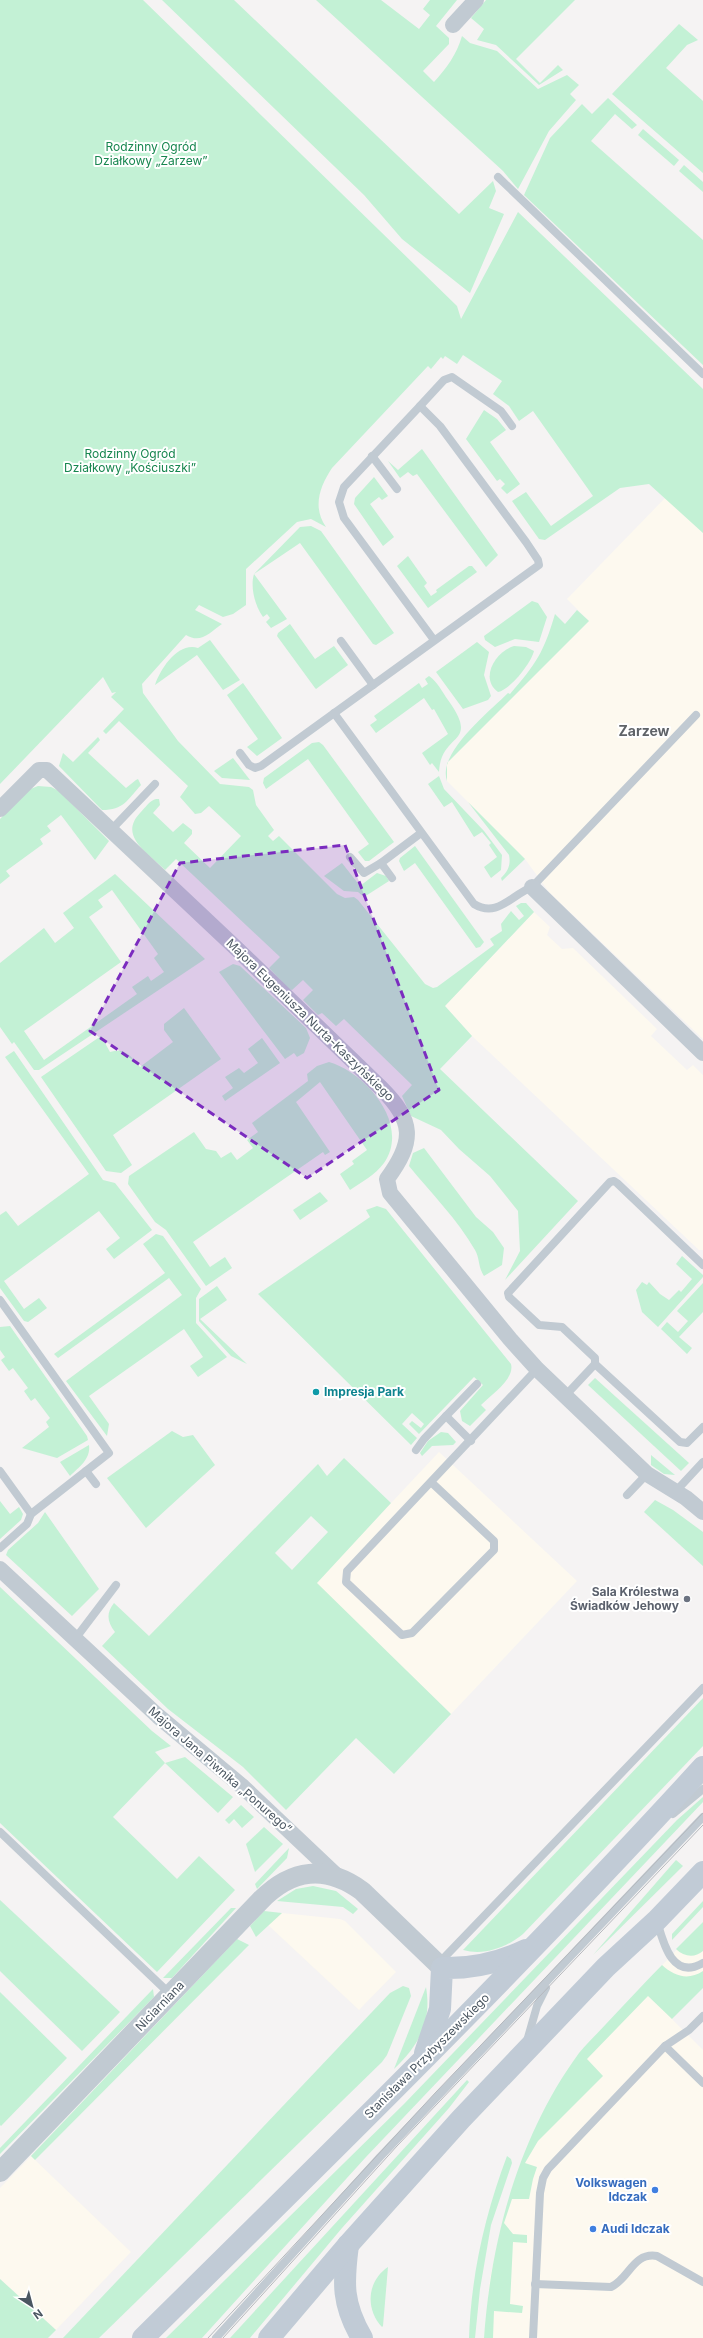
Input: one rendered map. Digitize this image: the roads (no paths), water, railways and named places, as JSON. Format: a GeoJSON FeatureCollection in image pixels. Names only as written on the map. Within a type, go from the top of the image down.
{"type":"FeatureCollection","features":[{"type":"Feature","properties":{"kind":"main road","name":"Stanisława Przybyszewskiego"},"geometry":{"type":"LineString","coordinates":[[143,2338],[420,2065],[644,1832],[703,1767]]}},
{"type":"Feature","properties":{"kind":"main road"},"geometry":{"type":"LineString","coordinates":[[269,2338],[348,2245],[461,2119],[606,1967],[657,1920],[703,1872]]}},
{"type":"Feature","properties":{"kind":"main road"},"geometry":{"type":"LineString","coordinates":[[420,2065],[430,2044],[439,2017],[442,1992],[440,1966],[479,1966],[494,1963],[534,1946]]}},
{"type":"Feature","properties":{"kind":"main road"},"geometry":{"type":"LineString","coordinates":[[348,2245],[344,2271],[345,2302],[353,2324],[362,2338]]}},
{"type":"Feature","properties":{"kind":"street"},"geometry":{"type":"LineString","coordinates":[[453,25],[474,1]]}},
{"type":"Feature","properties":{"kind":"street","name":"Majora Eugeniusza Nurta-Kaszyńskiego"},"geometry":{"type":"LineString","coordinates":[[0,809],[38,770],[47,770],[237,949],[395,1102],[403,1114],[406,1126],[406,1143],[400,1163],[387,1179],[390,1193],[510,1339],[537,1369],[647,1474],[676,1491],[703,1512]]}},
{"type":"Feature","properties":{"kind":"street"},"geometry":{"type":"LineString","coordinates":[[532,887],[703,1052]]}},
{"type":"Feature","properties":{"kind":"street","name":"Majora Jana Piwnika „Ponurego”"},"geometry":{"type":"LineString","coordinates":[[0,1570],[158,1716],[243,1787],[337,1876],[362,1891],[440,1966]]}},
{"type":"Feature","properties":{"kind":"street","name":"Niciarniana"},"geometry":{"type":"LineString","coordinates":[[0,2172],[260,1901],[281,1884],[299,1876],[312,1874],[337,1876]]}},
{"type":"Feature","properties":{"kind":"lane"},"geometry":{"type":"LineString","coordinates":[[498,177],[703,374]]}},
{"type":"Feature","properties":{"kind":"lane"},"geometry":{"type":"LineString","coordinates":[[434,640],[344,518],[339,502],[344,487],[444,380],[452,377],[501,411],[512,426]]}},
{"type":"Feature","properties":{"kind":"lane"},"geometry":{"type":"LineString","coordinates":[[240,753],[250,765],[255,768],[261,766],[539,565],[539,562],[440,426],[420,406]]}},
{"type":"Feature","properties":{"kind":"lane"},"geometry":{"type":"LineString","coordinates":[[372,456],[397,489]]}},
{"type":"Feature","properties":{"kind":"lane"},"geometry":{"type":"LineString","coordinates":[[341,641],[373,685]]}},
{"type":"Feature","properties":{"kind":"lane"},"geometry":{"type":"LineString","coordinates":[[334,713],[474,904],[488,910],[495,909],[521,892],[532,887],[696,715]]}},
{"type":"Feature","properties":{"kind":"lane"},"geometry":{"type":"LineString","coordinates":[[111,830],[155,784]]}},
{"type":"Feature","properties":{"kind":"lane"},"geometry":{"type":"LineString","coordinates":[[350,857],[364,873],[382,862],[421,833]]}},
{"type":"Feature","properties":{"kind":"lane"},"geometry":{"type":"LineString","coordinates":[[382,862],[392,878]]}},
{"type":"Feature","properties":{"kind":"lane"},"geometry":{"type":"LineString","coordinates":[[703,1265],[614,1181],[610,1182],[508,1293],[509,1297],[539,1324],[562,1327],[595,1358],[596,1364],[680,1442],[687,1442],[703,1427]]}},
{"type":"Feature","properties":{"kind":"lane"},"geometry":{"type":"LineString","coordinates":[[0,1300],[109,1453],[31,1514],[27,1524],[0,1548]]}},
{"type":"Feature","properties":{"kind":"lane"},"geometry":{"type":"LineString","coordinates":[[565,1396],[596,1364]]}},
{"type":"Feature","properties":{"kind":"lane"},"geometry":{"type":"LineString","coordinates":[[431,1482],[494,1541],[495,1545],[494,1550],[412,1633],[407,1636],[402,1635],[346,1582],[347,1571],[537,1369]]}},
{"type":"Feature","properties":{"kind":"lane"},"geometry":{"type":"LineString","coordinates":[[416,1450],[424,1439],[477,1384]]}},
{"type":"Feature","properties":{"kind":"lane"},"geometry":{"type":"LineString","coordinates":[[446,1416],[471,1440]]}},
{"type":"Feature","properties":{"kind":"lane"},"geometry":{"type":"LineString","coordinates":[[676,1491],[703,1462]]}},
{"type":"Feature","properties":{"kind":"lane"},"geometry":{"type":"LineString","coordinates":[[0,1471],[31,1514]]}},
{"type":"Feature","properties":{"kind":"lane"},"geometry":{"type":"LineString","coordinates":[[86,1471],[96,1484]]}},
{"type":"Feature","properties":{"kind":"lane"},"geometry":{"type":"LineString","coordinates":[[627,1495],[647,1474]]}},
{"type":"Feature","properties":{"kind":"lane"},"geometry":{"type":"LineString","coordinates":[[75,1639],[116,1585]]}},
{"type":"Feature","properties":{"kind":"lane"},"geometry":{"type":"LineString","coordinates":[[440,1966],[703,1688]]}},
{"type":"Feature","properties":{"kind":"lane"},"geometry":{"type":"LineString","coordinates":[[644,1832],[666,1820],[703,1789]]}},
{"type":"Feature","properties":{"kind":"lane"},"geometry":{"type":"LineString","coordinates":[[216,2338],[380,2157],[703,1817]]}},
{"type":"Feature","properties":{"kind":"lane"},"geometry":{"type":"LineString","coordinates":[[0,1832],[170,1994]]}},
{"type":"Feature","properties":{"kind":"lane"},"geometry":{"type":"LineString","coordinates":[[657,1920],[666,1953],[674,1961],[692,1967],[703,1963]]}},
{"type":"Feature","properties":{"kind":"lane"},"geometry":{"type":"LineString","coordinates":[[524,2053],[542,1994],[560,1969]]}},
{"type":"Feature","properties":{"kind":"lane"},"geometry":{"type":"LineString","coordinates":[[533,2338],[540,2192],[543,2178],[548,2169],[666,2046],[689,2030],[703,2016]]}},
{"type":"Feature","properties":{"kind":"lane"},"geometry":{"type":"LineString","coordinates":[[666,2046],[703,2084]]}},
{"type":"Feature","properties":{"kind":"lane"},"geometry":{"type":"LineString","coordinates":[[535,2284],[611,2287],[641,2258],[651,2255],[657,2256],[703,2282]]}},
{"type":"Feature","properties":{"kind":"lane"},"geometry":{"type":"LineString","coordinates":[[152,2338],[171,2310]]}},
{"type":"Feature","properties":{"kind":"tram line"},"geometry":{"type":"LineString","coordinates":[[208,2338],[436,2092],[703,1813]]}},
{"type":"Feature","properties":{"kind":"tram line"},"geometry":{"type":"LineString","coordinates":[[223,2338],[397,2146],[703,1825]]}},
{"type":"Feature","properties":{"kind":"place","name":"Impresja Park"},"geometry":{"type":"Point","coordinates":[316,1392]}},
{"type":"Feature","properties":{"kind":"place","name":"Sala Królestwa Świadków Jehowy"},"geometry":{"type":"Point","coordinates":[687,1599]}},
{"type":"Feature","properties":{"kind":"place","name":"Volkswagen Idczak"},"geometry":{"type":"Point","coordinates":[655,2190]}},
{"type":"Feature","properties":{"kind":"place","name":"Audi Idczak"},"geometry":{"type":"Point","coordinates":[593,2229]}},
{"type":"Feature","properties":{"kind":"district","name":"Zarzew"},"geometry":{"type":"Point","coordinates":[644,731]}},
{"type":"Feature","properties":{"kind":"park label","name":"Rodzinny Ogród Działkowy „Zarzew”"},"geometry":{"type":"Point","coordinates":[151,154]}},
{"type":"Feature","properties":{"kind":"park label","name":"Rodzinny Ogród Działkowy „Kościuszki”"},"geometry":{"type":"Point","coordinates":[130,461]}}]}
